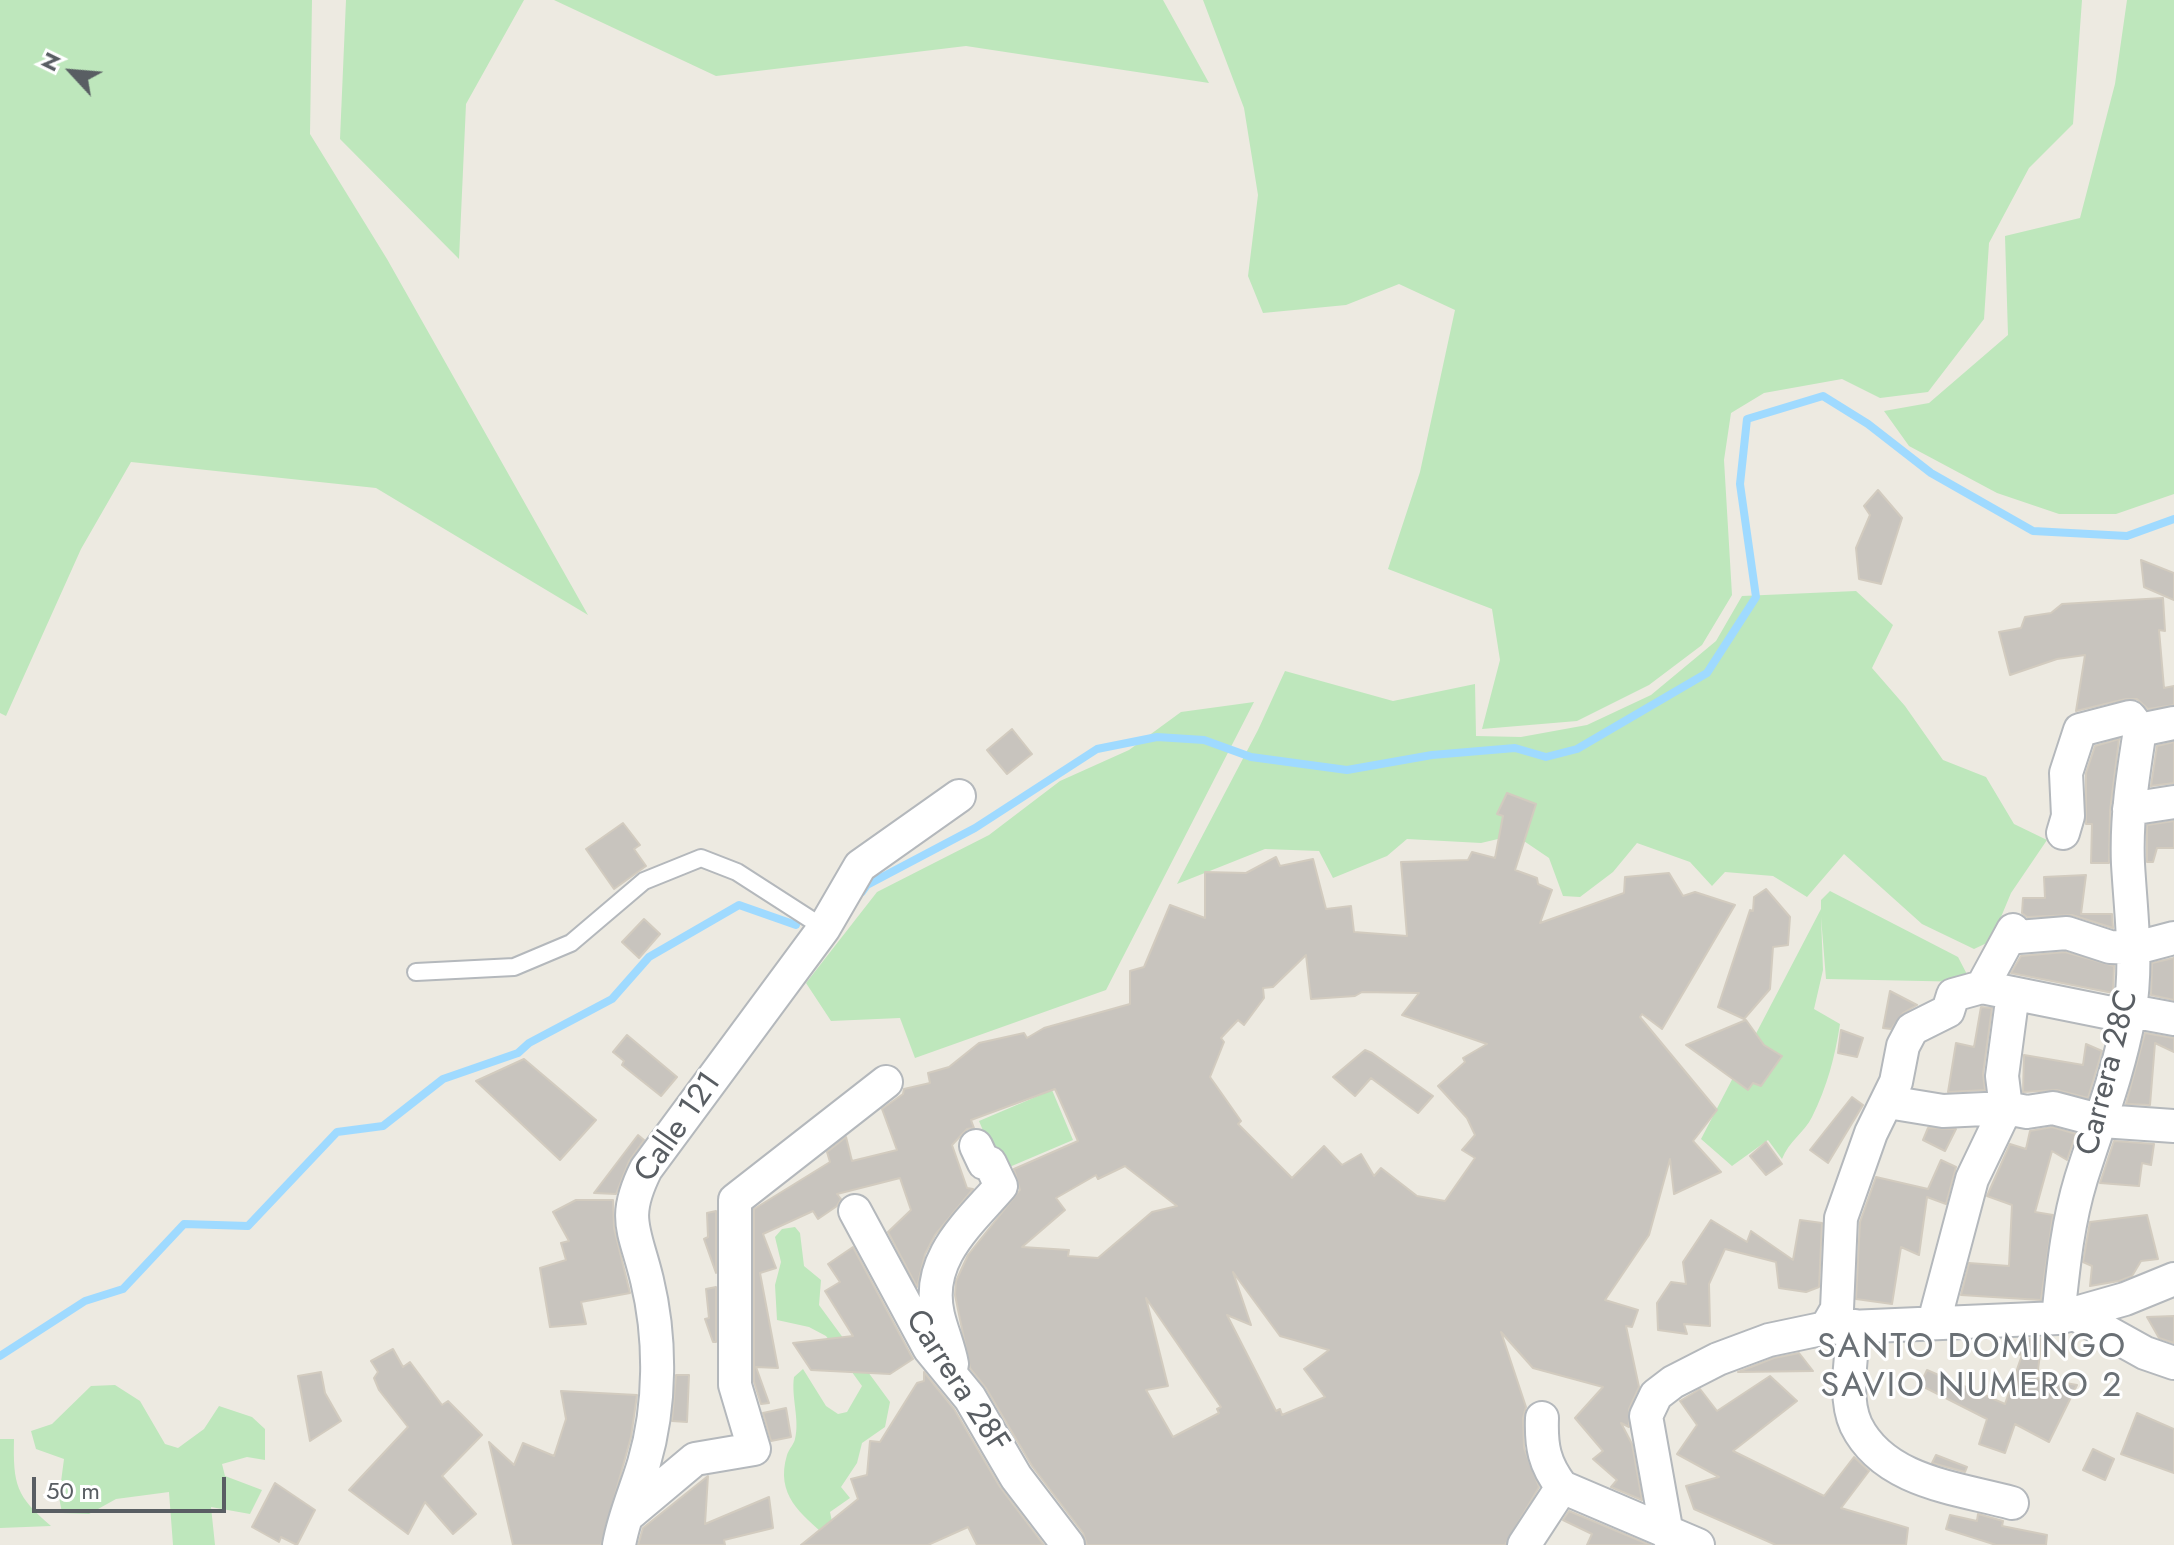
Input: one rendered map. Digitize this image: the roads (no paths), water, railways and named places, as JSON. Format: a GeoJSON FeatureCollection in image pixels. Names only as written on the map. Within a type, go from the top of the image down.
{"type":"FeatureCollection","features":[{"type":"Feature","properties":{"kind":"street"},"geometry":{"type":"LineString","coordinates":[[2063,833],[2068,816],[2066,773],[2080,730],[2130,717],[2140,730],[2174,723]]}},
{"type":"Feature","properties":{"kind":"street","name":"Carrera 28C"},"geometry":{"type":"LineString","coordinates":[[2065,1316],[2066,1236],[2081,1179],[2102,1121],[2129,1015],[2136,948],[2128,862],[2129,809],[2140,730]]}},
{"type":"Feature","properties":{"kind":"street","name":"Calle 121"},"geometry":{"type":"LineString","coordinates":[[622,1532],[655,1417],[657,1360],[647,1280],[636,1249],[631,1199],[646,1169],[824,928],[860,866],[959,796]]}},
{"type":"Feature","properties":{"kind":"street"},"geometry":{"type":"LineString","coordinates":[[2129,809],[2174,802]]}},
{"type":"Feature","properties":{"kind":"street"},"geometry":{"type":"LineString","coordinates":[[1934,1322],[1972,1179],[2006,1108],[1997,990],[2013,930],[2018,937],[2067,933],[2110,947],[2136,948],[2174,938]]}},
{"type":"Feature","properties":{"kind":"street"},"geometry":{"type":"LineString","coordinates":[[2012,1503],[1911,1476],[1877,1453],[1856,1424],[1837,1309],[1841,1218],[1871,1133],[1888,1102],[1912,1029],[1948,1011],[1953,995],[1997,990],[2129,1015],[2147,1014],[2174,1019]]}},
{"type":"Feature","properties":{"kind":"street"},"geometry":{"type":"LineString","coordinates":[[622,1532],[695,1459],[754,1449],[735,1385],[735,1200],[886,1082]]}},
{"type":"Feature","properties":{"kind":"street"},"geometry":{"type":"LineString","coordinates":[[1888,1102],[1943,1111],[2006,1108],[2027,1112],[2053,1108],[2102,1121],[2174,1126]]}},
{"type":"Feature","properties":{"kind":"street"},"geometry":{"type":"LineString","coordinates":[[954,1379],[938,1314],[935,1277],[948,1250],[1001,1186],[990,1163],[984,1163],[976,1146]]}},
{"type":"Feature","properties":{"kind":"street","name":"Carrera 28F"},"geometry":{"type":"LineString","coordinates":[[855,1211],[929,1348],[970,1398],[1016,1477],[1068,1545]]}},
{"type":"Feature","properties":{"kind":"street"},"geometry":{"type":"LineString","coordinates":[[1667,1534],[1646,1416],[1656,1395],[1673,1382],[1718,1359],[1769,1340],[1840,1327],[2065,1316],[2125,1299],[2174,1279]]}},
{"type":"Feature","properties":{"kind":"street"},"geometry":{"type":"LineString","coordinates":[[2065,1316],[2174,1363]]}},
{"type":"Feature","properties":{"kind":"street"},"geometry":{"type":"LineString","coordinates":[[1542,1418],[1541,1445],[1549,1470],[1562,1487],[1698,1545]]}},
{"type":"Feature","properties":{"kind":"street"},"geometry":{"type":"LineString","coordinates":[[1524,1545],[1562,1487]]}},
{"type":"Feature","properties":{"kind":"lane"},"geometry":{"type":"LineString","coordinates":[[416,972],[514,967],[571,943],[644,881],[701,858],[737,872],[824,928]]}},
{"type":"Feature","properties":{"kind":"waterway"},"geometry":{"type":"LineString","coordinates":[[862,892],[867,885],[975,828],[1097,749],[1157,737],[1204,740],[1251,757],[1347,770],[1432,755],[1515,748],[1546,757],[1577,749],[1707,673],[1756,597],[1740,484],[1747,419],[1823,396],[1868,424],[1931,473],[2033,531],[2127,536],[2174,519]]}},
{"type":"Feature","properties":{"kind":"waterway"},"geometry":{"type":"LineString","coordinates":[[0,1356],[85,1301],[123,1289],[184,1224],[248,1226],[337,1132],[383,1126],[443,1079],[518,1053],[529,1043],[612,999],[649,957],[739,905],[796,925]]}},
{"type":"Feature","properties":{"kind":"district","name":"SANTO DOMINGO SAVIO NUMERO 2"},"geometry":{"type":"Point","coordinates":[1972,1368]}}]}
